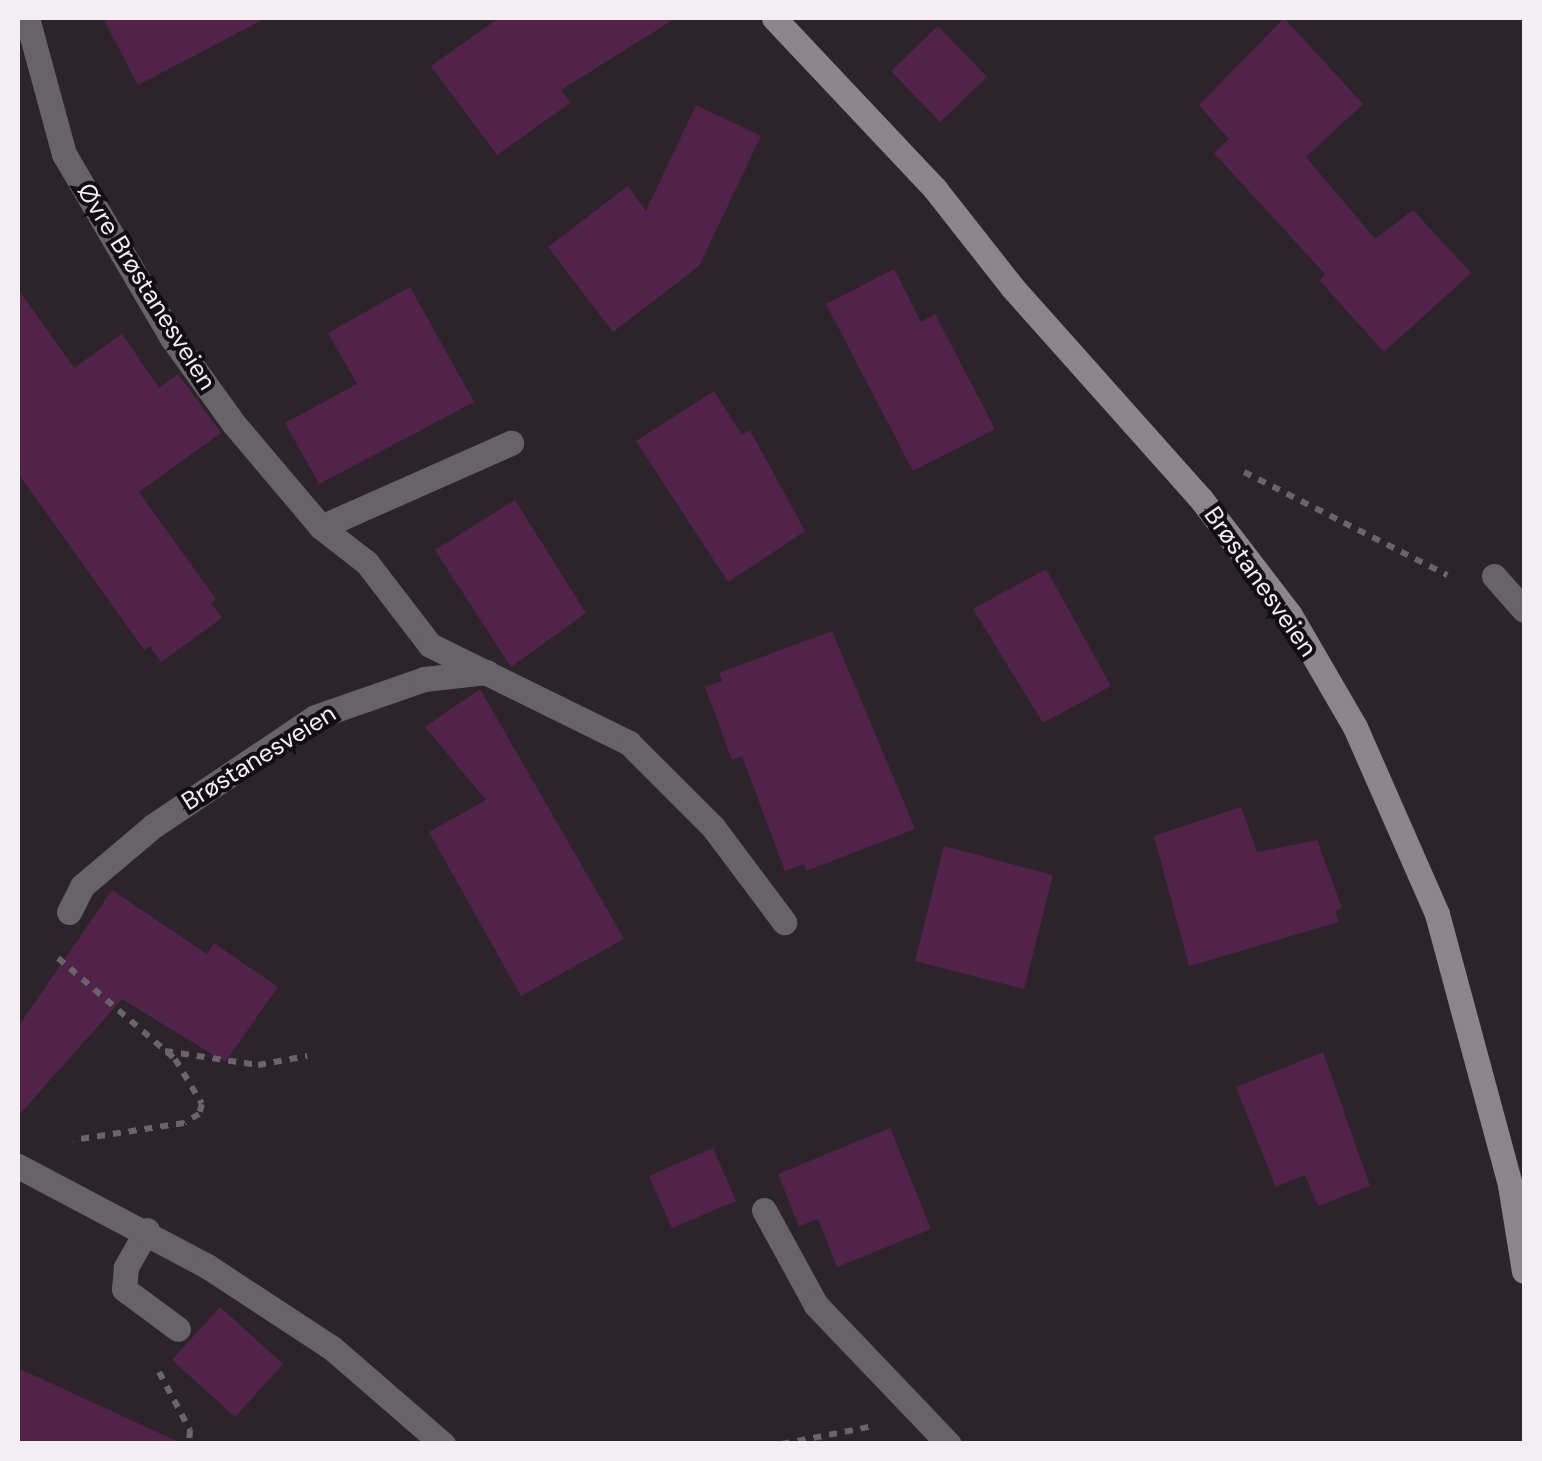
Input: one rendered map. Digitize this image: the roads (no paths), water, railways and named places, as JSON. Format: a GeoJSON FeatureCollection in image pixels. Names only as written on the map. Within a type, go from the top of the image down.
{"type":"FeatureCollection","features":[{"type":"Feature","properties":{"kind":"street","name":"Øvre Brøstanesveien"},"geometry":{"type":"LineString","coordinates":[[28,18],[64,154],[172,338],[234,424],[321,527],[367,562],[430,645],[629,743],[713,827],[784,922]]}},
{"type":"Feature","properties":{"kind":"street","name":"Brøstanesveien"},"geometry":{"type":"LineString","coordinates":[[774,18],[936,189],[1012,287],[1201,499],[1290,615],[1355,726],[1437,914],[1510,1185],[1524,1271]]}},
{"type":"Feature","properties":{"kind":"street"},"geometry":{"type":"LineString","coordinates":[[321,527],[511,443]]}},
{"type":"Feature","properties":{"kind":"street"},"geometry":{"type":"LineString","coordinates":[[1494,576],[1524,610]]}},
{"type":"Feature","properties":{"kind":"street","name":"Brøstanesveien"},"geometry":{"type":"LineString","coordinates":[[68,912],[82,886],[152,826],[315,716],[424,679],[487,672]]}},
{"type":"Feature","properties":{"kind":"street"},"geometry":{"type":"LineString","coordinates":[[18,1166],[147,1230],[332,1348],[444,1444]]}},
{"type":"Feature","properties":{"kind":"street"},"geometry":{"type":"LineString","coordinates":[[764,1210],[816,1304],[949,1444]]}},
{"type":"Feature","properties":{"kind":"street"},"geometry":{"type":"LineString","coordinates":[[147,1230],[126,1266],[124,1289],[178,1329]]}}]}
